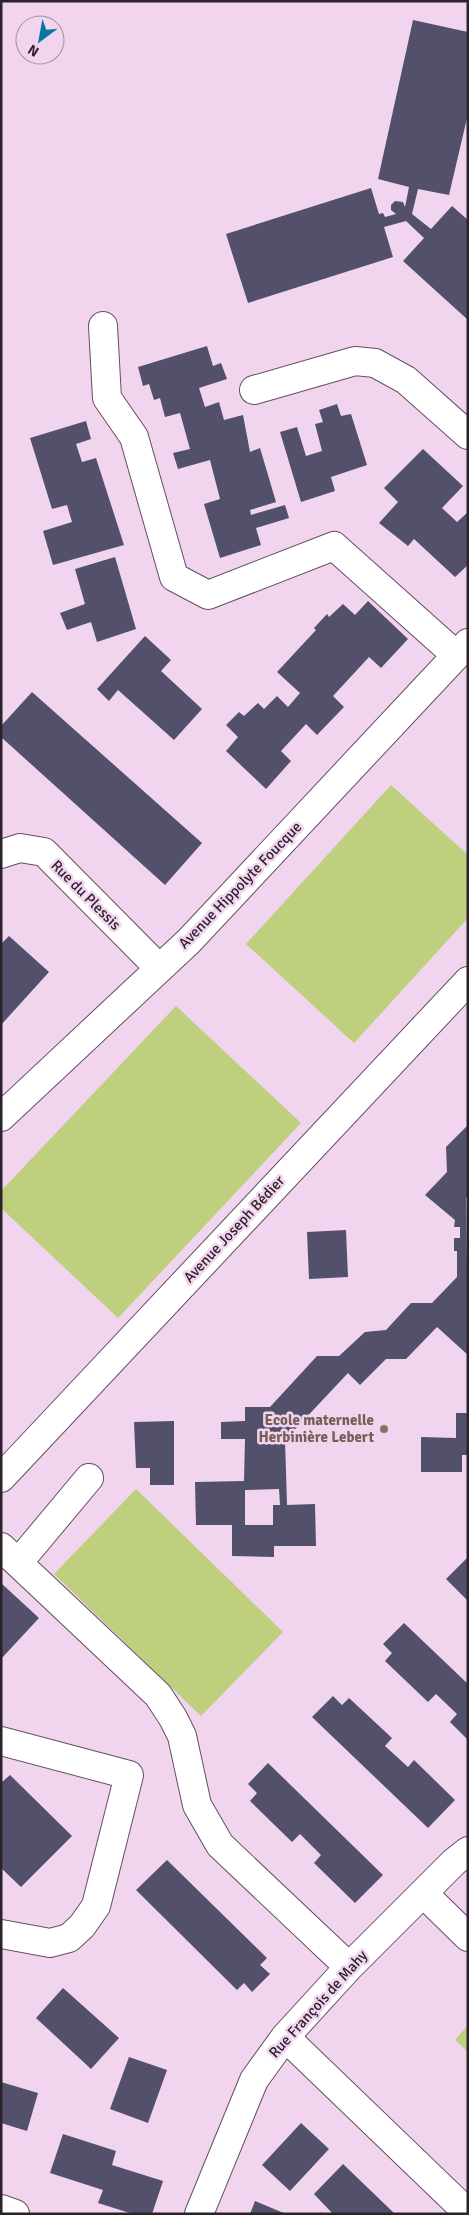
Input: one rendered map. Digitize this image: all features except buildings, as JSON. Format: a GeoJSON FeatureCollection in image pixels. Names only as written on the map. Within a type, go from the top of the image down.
{"type":"FeatureCollection","features":[{"type":"Feature","properties":{"kind":"street"},"geometry":{"type":"LineString","coordinates":[[103,326],[107,398],[134,437],[174,577],[208,595],[334,546],[462,649]]}},
{"type":"Feature","properties":{"kind":"street"},"geometry":{"type":"LineString","coordinates":[[254,390],[355,361],[375,363],[406,380],[468,435]]}},
{"type":"Feature","properties":{"kind":"street","name":"Avenue Hippolyte Foucque"},"geometry":{"type":"LineString","coordinates":[[1,1117],[213,916],[462,649]]}},
{"type":"Feature","properties":{"kind":"street","name":"Rue du Plessis"},"geometry":{"type":"LineString","coordinates":[[1,854],[20,848],[44,852],[159,968]]}},
{"type":"Feature","properties":{"kind":"street","name":"Avenue Joseph Bédier"},"geometry":{"type":"LineString","coordinates":[[1,1478],[468,980]]}},
{"type":"Feature","properties":{"kind":"street"},"geometry":{"type":"LineString","coordinates":[[89,1478],[10,1555],[158,1695],[182,1736],[197,1806],[220,1845],[349,1967]]}},
{"type":"Feature","properties":{"kind":"street"},"geometry":{"type":"LineString","coordinates":[[1,1741],[129,1775],[96,1906],[82,1926],[69,1938],[50,1944],[1,1934]]}},
{"type":"Feature","properties":{"kind":"street","name":"Rue François de Mahy"},"geometry":{"type":"LineString","coordinates":[[199,2214],[254,2080],[285,2037],[349,1967],[468,1852]]}},
{"type":"Feature","properties":{"kind":"street"},"geometry":{"type":"LineString","coordinates":[[424,1894],[468,1937]]}},
{"type":"Feature","properties":{"kind":"street"},"geometry":{"type":"LineString","coordinates":[[285,2037],[468,2213]]}},
{"type":"Feature","properties":{"kind":"street"},"geometry":{"type":"LineString","coordinates":[[1,2209],[16,2214]]}},
{"type":"Feature","properties":{"kind":"green space"},"geometry":{"type":"Polygon","coordinates":[[[391,785],[468,855],[468,918],[354,1043],[246,944],[391,785]]]}},
{"type":"Feature","properties":{"kind":"green space"},"geometry":{"type":"Polygon","coordinates":[[[176,1006],[301,1123],[118,1318],[1,1208],[1,1191],[176,1006]]]}},
{"type":"Feature","properties":{"kind":"green space"},"geometry":{"type":"Polygon","coordinates":[[[136,1489],[283,1632],[201,1716],[54,1574],[136,1489]]]}},
{"type":"Feature","properties":{"kind":"green space"},"geometry":{"type":"Polygon","coordinates":[[[468,2025],[468,2052],[455,2040],[468,2025]]]}},
{"type":"Feature","properties":{"kind":"place","name":"Ecole maternelle Herbinière Lebert"},"geometry":{"type":"Point","coordinates":[384,1429]}}]}
